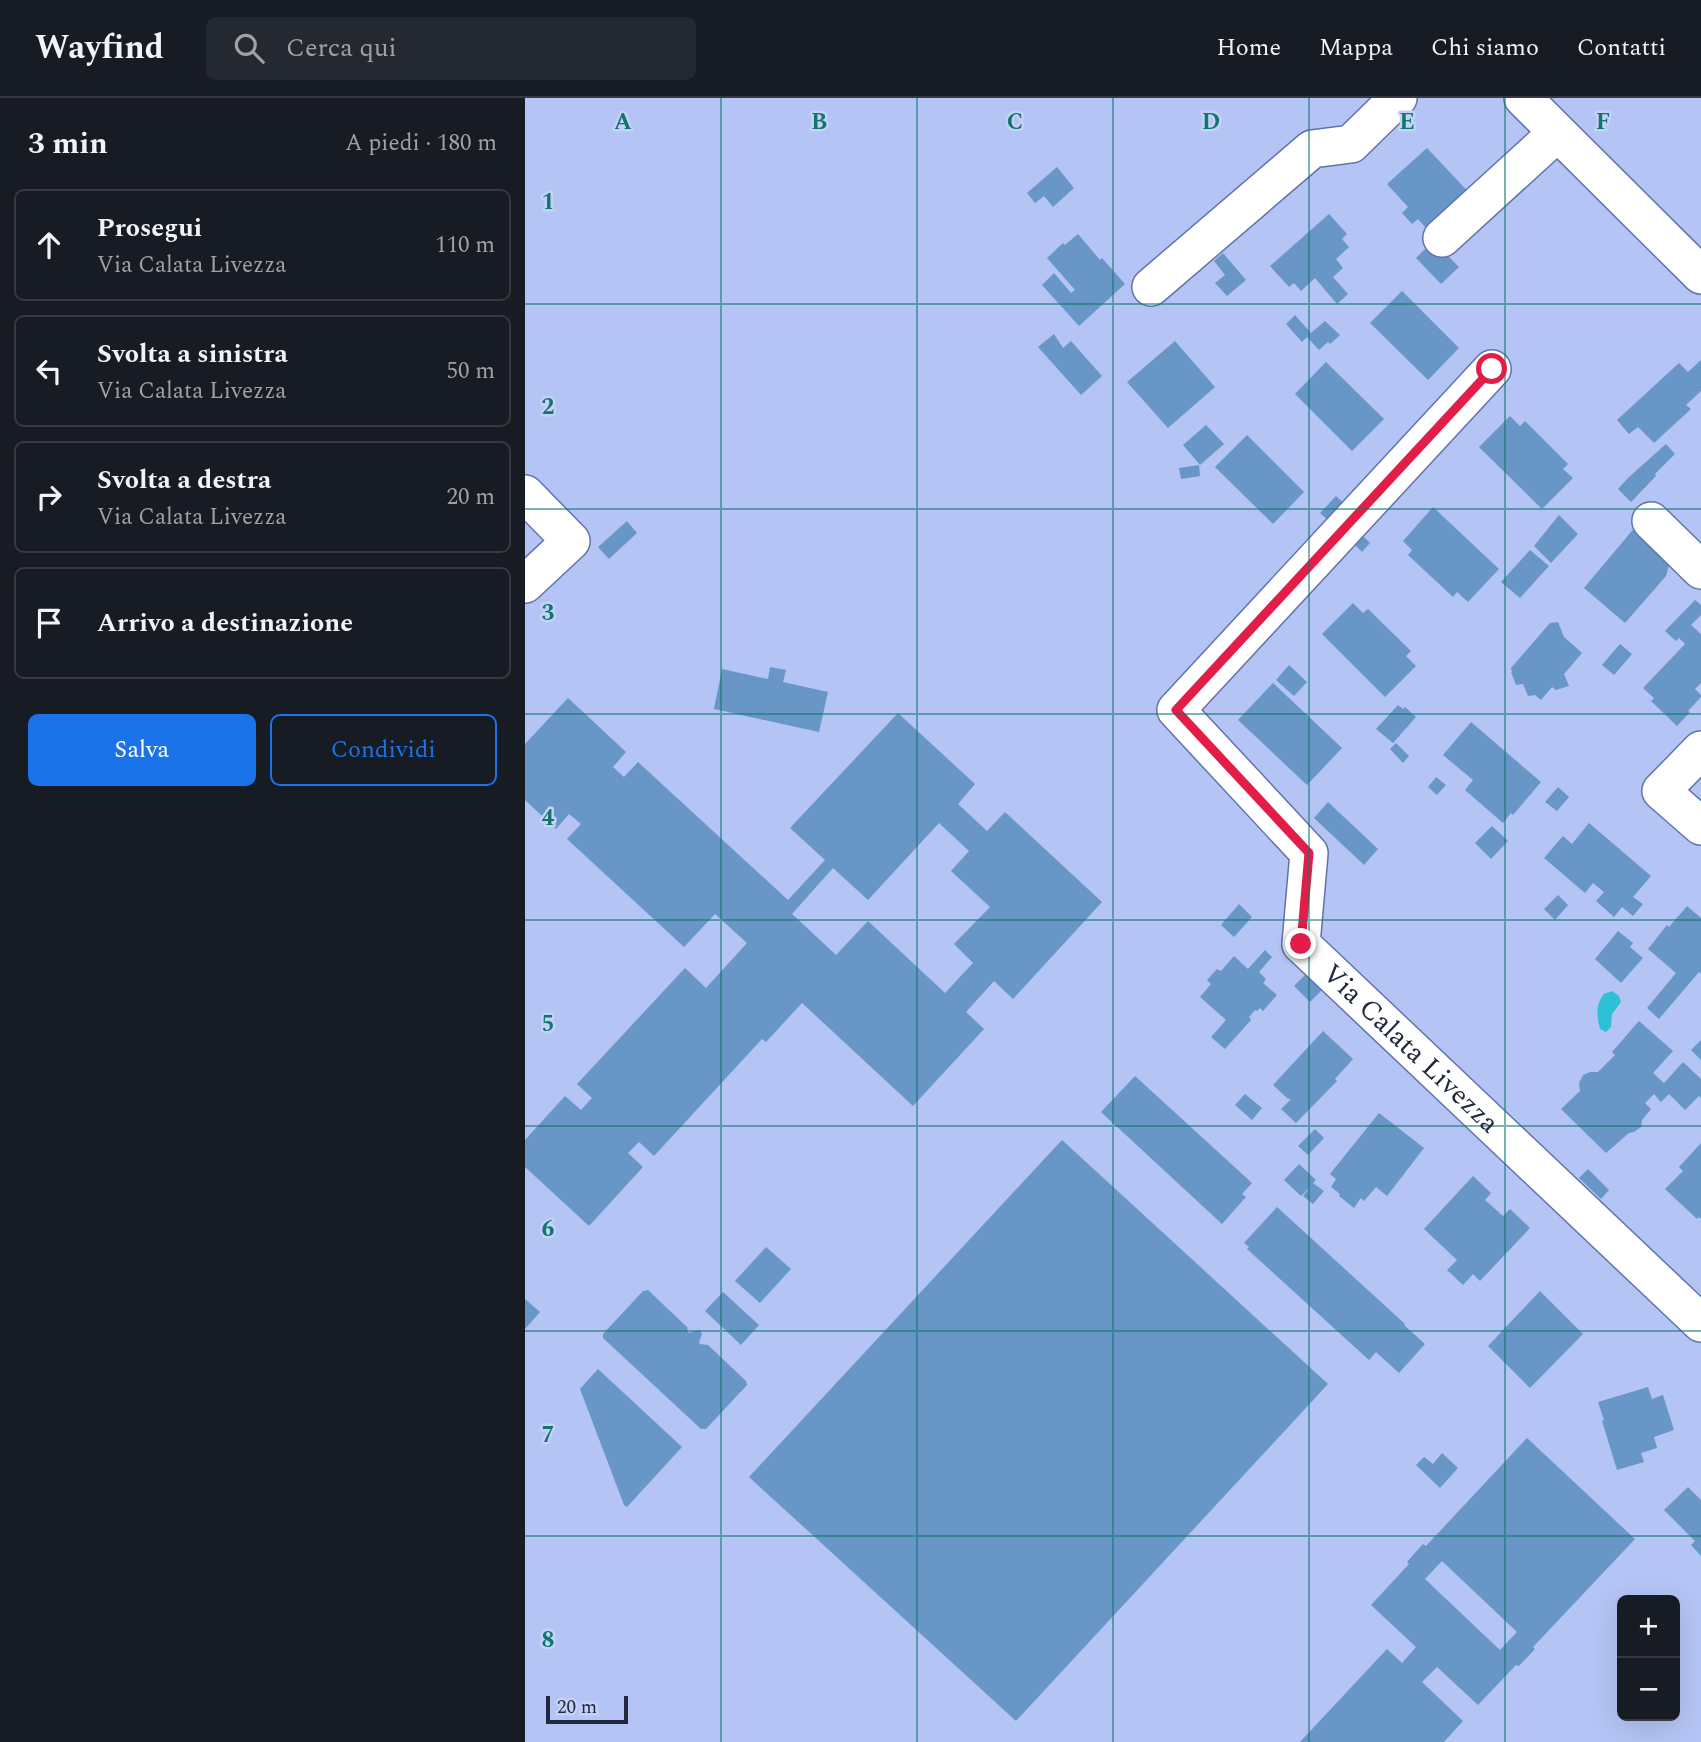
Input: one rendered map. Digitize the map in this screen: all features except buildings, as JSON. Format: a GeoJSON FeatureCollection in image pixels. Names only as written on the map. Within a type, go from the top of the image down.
{"type":"FeatureCollection","features":[{"type":"Feature","properties":{"kind":"street"},"geometry":{"type":"LineString","coordinates":[[1151,286],[1312,149],[1351,144],[1398,98]]}},
{"type":"Feature","properties":{"kind":"street"},"geometry":{"type":"LineString","coordinates":[[1442,238],[1540,110],[1701,275]]}},
{"type":"Feature","properties":{"kind":"street","name":"Via Calata Livezza"},"geometry":{"type":"LineString","coordinates":[[1492,369],[1176,710],[1309,853],[1301,944],[1701,1323]]}},
{"type":"Feature","properties":{"kind":"street"},"geometry":{"type":"LineString","coordinates":[[525,494],[571,541],[525,584]]}},
{"type":"Feature","properties":{"kind":"street"},"geometry":{"type":"LineString","coordinates":[[1651,521],[1701,570]]}},
{"type":"Feature","properties":{"kind":"street"},"geometry":{"type":"LineString","coordinates":[[1701,750],[1661,791],[1701,826]]}},
{"type":"Feature","properties":{"kind":"shaded area"},"geometry":{"type":"Polygon","coordinates":[[[1612,991],[1619,996],[1621,1002],[1612,1014],[1611,1027],[1606,1032],[1600,1029],[1598,1006],[1604,994],[1612,991]]]}},
{"type":"Feature","properties":{"kind":"route"},"geometry":{"type":"LineString","coordinates":[[1301,944],[1309,853],[1176,710],[1492,369]]}}]}
